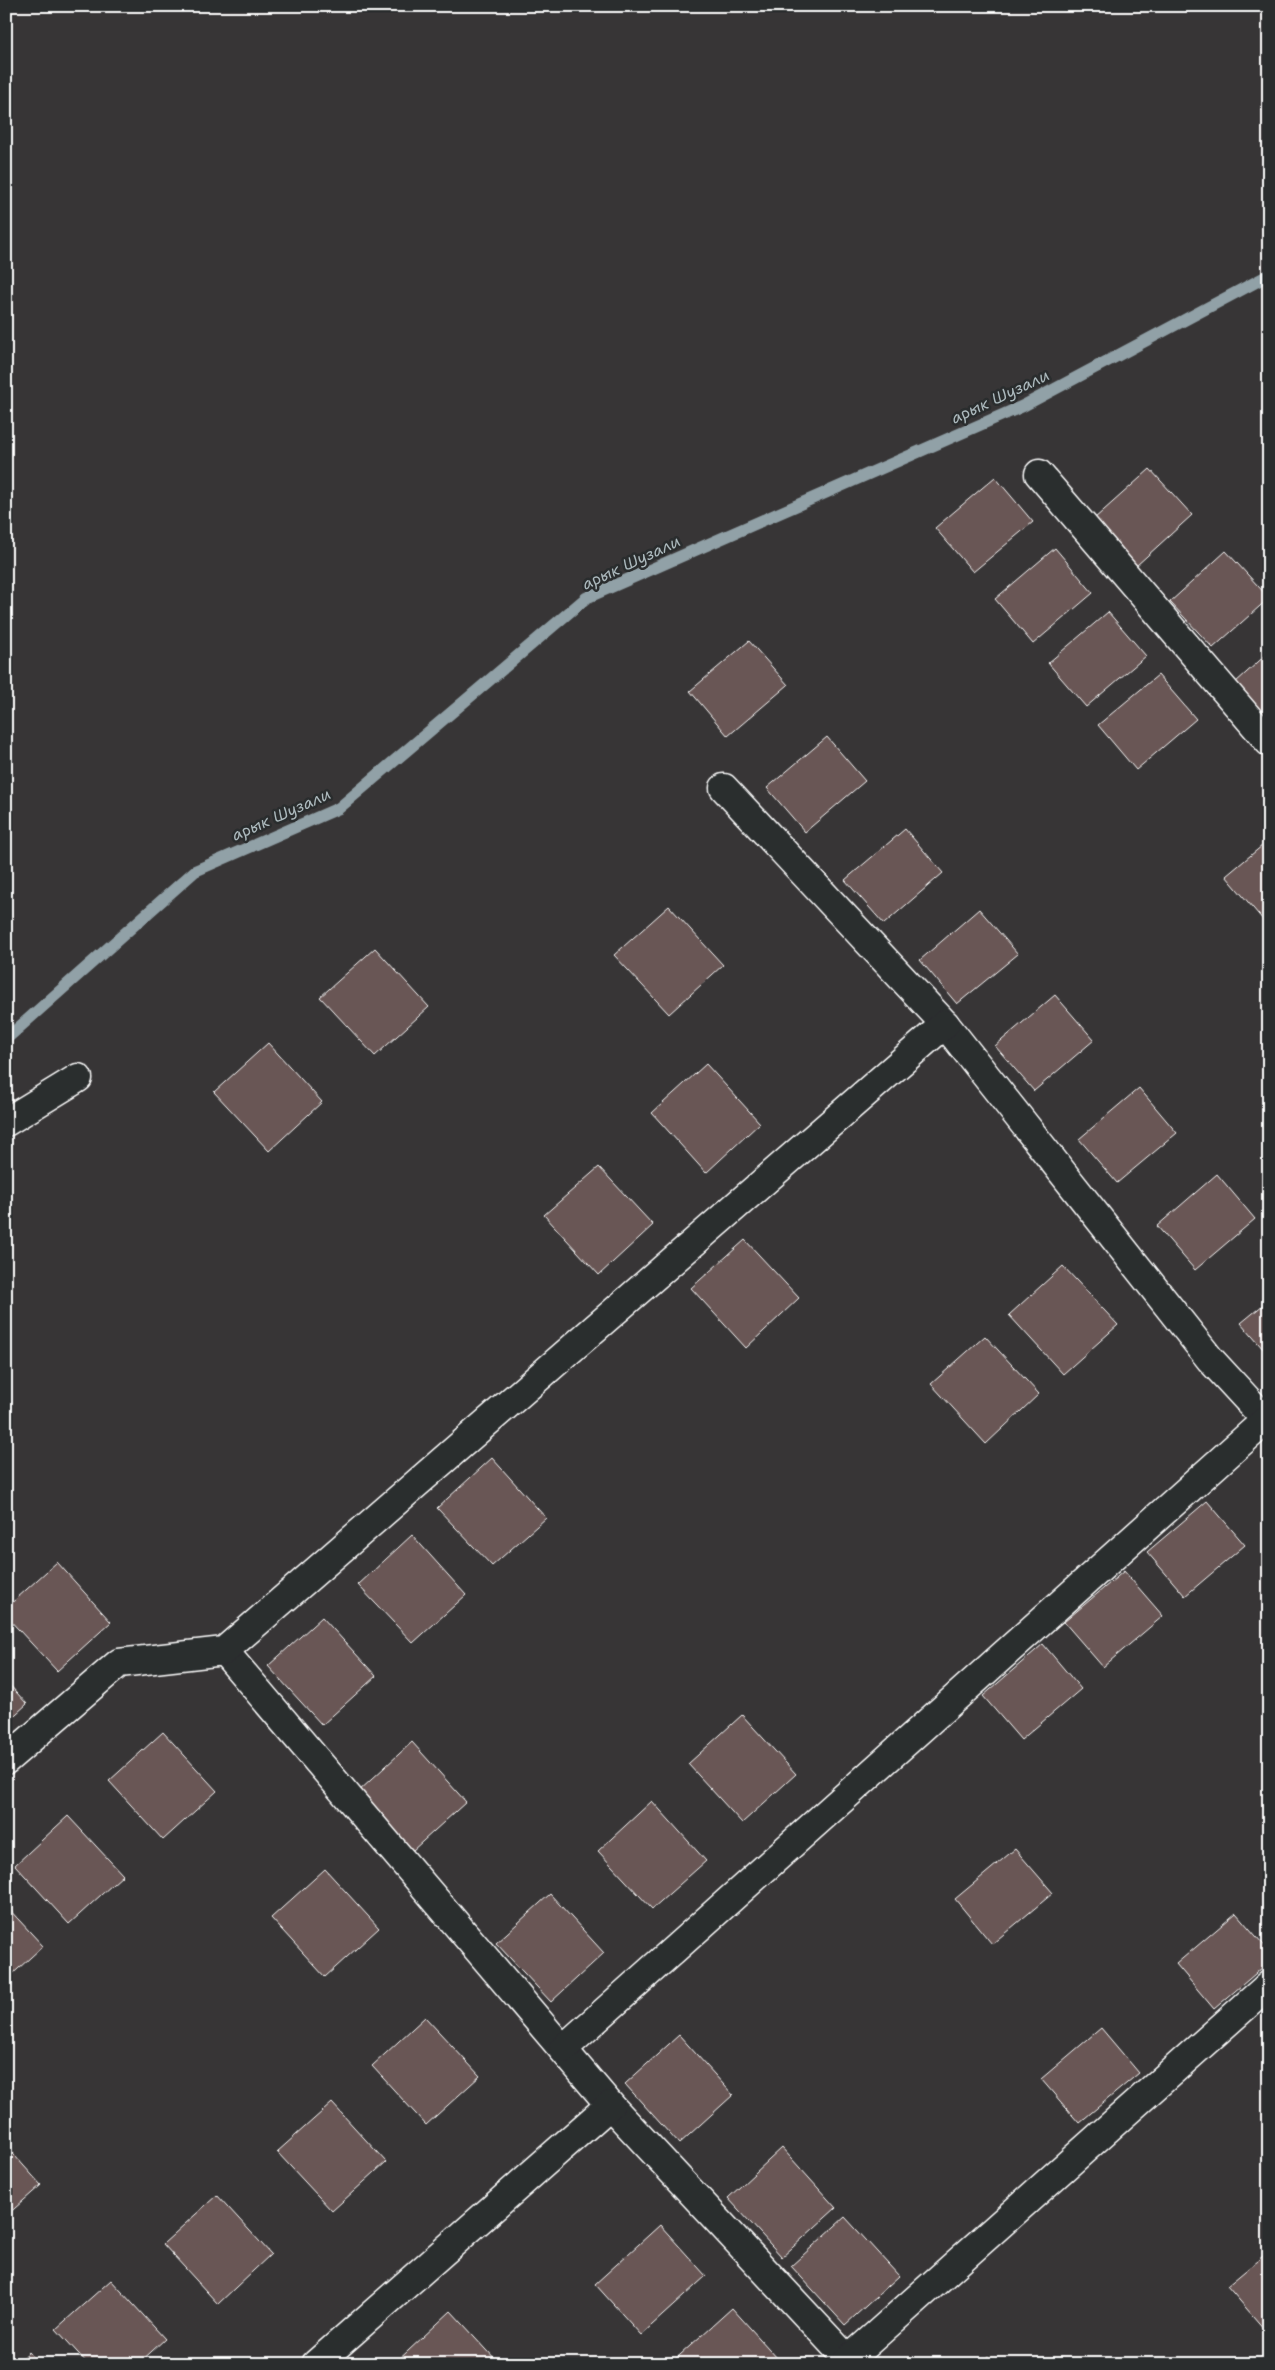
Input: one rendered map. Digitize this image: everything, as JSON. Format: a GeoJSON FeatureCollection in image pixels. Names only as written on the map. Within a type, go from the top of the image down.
{"type":"FeatureCollection","features":[{"type":"Feature","properties":{"kind":"street"},"geometry":{"type":"LineString","coordinates":[[1039,474],[1269,742]]}},
{"type":"Feature","properties":{"kind":"street"},"geometry":{"type":"LineString","coordinates":[[563,2050],[1268,1422],[1210,1359],[945,1024],[724,788]]}},
{"type":"Feature","properties":{"kind":"street"},"geometry":{"type":"LineString","coordinates":[[6,1760],[119,1662],[224,1651],[945,1024]]}},
{"type":"Feature","properties":{"kind":"street"},"geometry":{"type":"LineString","coordinates":[[6,1122],[78,1078]]}},
{"type":"Feature","properties":{"kind":"street"},"geometry":{"type":"LineString","coordinates":[[224,1651],[610,2105],[850,2362],[1269,1986]]}},
{"type":"Feature","properties":{"kind":"street"},"geometry":{"type":"LineString","coordinates":[[316,2364],[610,2105]]}},
{"type":"Feature","properties":{"kind":"building"},"geometry":{"type":"Polygon","coordinates":[[[1150,469],[1192,515],[1136,566],[1094,519],[1150,469]]]}},
{"type":"Feature","properties":{"kind":"building"},"geometry":{"type":"Polygon","coordinates":[[[995,477],[1033,522],[973,572],[935,528],[995,477]]]}},
{"type":"Feature","properties":{"kind":"building"},"geometry":{"type":"Polygon","coordinates":[[[1055,548],[1093,593],[1033,644],[995,599],[1055,548]]]}},
{"type":"Feature","properties":{"kind":"building"},"geometry":{"type":"Polygon","coordinates":[[[1226,551],[1269,598],[1213,648],[1170,602],[1226,551]]]}},
{"type":"Feature","properties":{"kind":"building"},"geometry":{"type":"Polygon","coordinates":[[[1108,612],[1146,656],[1086,707],[1048,663],[1108,612]]]}},
{"type":"Feature","properties":{"kind":"building"},"geometry":{"type":"Polygon","coordinates":[[[749,641],[788,685],[728,736],[690,691],[749,641]]]}},
{"type":"Feature","properties":{"kind":"building"},"geometry":{"type":"Polygon","coordinates":[[[1269,652],[1269,720],[1235,683],[1269,652]]]}},
{"type":"Feature","properties":{"kind":"building"},"geometry":{"type":"Polygon","coordinates":[[[1158,675],[1196,719],[1136,770],[1098,725],[1158,675]]]}},
{"type":"Feature","properties":{"kind":"building"},"geometry":{"type":"Polygon","coordinates":[[[827,737],[865,781],[805,832],[767,788],[827,737]]]}},
{"type":"Feature","properties":{"kind":"building"},"geometry":{"type":"Polygon","coordinates":[[[905,829],[943,873],[884,924],[845,880],[905,829]]]}},
{"type":"Feature","properties":{"kind":"building"},"geometry":{"type":"Polygon","coordinates":[[[1269,840],[1269,917],[1264,921],[1226,876],[1269,840]]]}},
{"type":"Feature","properties":{"kind":"building"},"geometry":{"type":"Polygon","coordinates":[[[669,906],[723,965],[669,1014],[614,955],[669,906]]]}},
{"type":"Feature","properties":{"kind":"building"},"geometry":{"type":"Polygon","coordinates":[[[979,909],[1018,954],[957,1004],[920,960],[979,909]]]}},
{"type":"Feature","properties":{"kind":"building"},"geometry":{"type":"Polygon","coordinates":[[[375,948],[429,1007],[375,1056],[320,997],[375,948]]]}},
{"type":"Feature","properties":{"kind":"building"},"geometry":{"type":"Polygon","coordinates":[[[1055,995],[1094,1040],[1034,1091],[995,1046],[1055,995]]]}},
{"type":"Feature","properties":{"kind":"building"},"geometry":{"type":"Polygon","coordinates":[[[268,1043],[322,1102],[269,1151],[214,1092],[268,1043]]]}},
{"type":"Feature","properties":{"kind":"building"},"geometry":{"type":"Polygon","coordinates":[[[706,1064],[760,1123],[706,1173],[652,1113],[706,1064]]]}},
{"type":"Feature","properties":{"kind":"building"},"geometry":{"type":"Polygon","coordinates":[[[1139,1088],[1177,1133],[1117,1183],[1079,1139],[1139,1088]]]}},
{"type":"Feature","properties":{"kind":"building"},"geometry":{"type":"Polygon","coordinates":[[[599,1167],[653,1225],[599,1275],[544,1215],[599,1167]]]}},
{"type":"Feature","properties":{"kind":"building"},"geometry":{"type":"Polygon","coordinates":[[[1217,1174],[1255,1219],[1195,1270],[1157,1226],[1217,1174]]]}},
{"type":"Feature","properties":{"kind":"building"},"geometry":{"type":"Polygon","coordinates":[[[745,1240],[799,1298],[746,1348],[691,1288],[745,1240]]]}},
{"type":"Feature","properties":{"kind":"building"},"geometry":{"type":"Polygon","coordinates":[[[1063,1266],[1118,1325],[1063,1374],[1009,1315],[1063,1266]]]}},
{"type":"Feature","properties":{"kind":"building"},"geometry":{"type":"Polygon","coordinates":[[[1269,1300],[1269,1356],[1241,1323],[1269,1300]]]}},
{"type":"Feature","properties":{"kind":"building"},"geometry":{"type":"Polygon","coordinates":[[[985,1336],[1039,1394],[986,1444],[931,1384],[985,1336]]]}},
{"type":"Feature","properties":{"kind":"building"},"geometry":{"type":"Polygon","coordinates":[[[492,1458],[546,1518],[492,1566],[437,1508],[492,1458]]]}},
{"type":"Feature","properties":{"kind":"building"},"geometry":{"type":"Polygon","coordinates":[[[1207,1501],[1245,1545],[1185,1596],[1147,1552],[1207,1501]]]}},
{"type":"Feature","properties":{"kind":"building"},"geometry":{"type":"Polygon","coordinates":[[[412,1535],[466,1595],[413,1643],[358,1585],[412,1535]]]}},
{"type":"Feature","properties":{"kind":"building"},"geometry":{"type":"Polygon","coordinates":[[[57,1562],[111,1622],[57,1671],[6,1616],[6,1608],[57,1562]]]}},
{"type":"Feature","properties":{"kind":"building"},"geometry":{"type":"Polygon","coordinates":[[[1124,1571],[1163,1616],[1103,1667],[1064,1622],[1124,1571]]]}},
{"type":"Feature","properties":{"kind":"building"},"geometry":{"type":"Polygon","coordinates":[[[322,1617],[376,1676],[322,1725],[268,1666],[322,1617]]]}},
{"type":"Feature","properties":{"kind":"building"},"geometry":{"type":"Polygon","coordinates":[[[1043,1644],[1081,1689],[1021,1740],[983,1696],[1043,1644]]]}},
{"type":"Feature","properties":{"kind":"building"},"geometry":{"type":"Polygon","coordinates":[[[6,1681],[27,1704],[6,1723],[6,1681]]]}},
{"type":"Feature","properties":{"kind":"building"},"geometry":{"type":"Polygon","coordinates":[[[742,1715],[796,1774],[742,1823],[688,1764],[742,1715]]]}},
{"type":"Feature","properties":{"kind":"building"},"geometry":{"type":"Polygon","coordinates":[[[163,1732],[217,1791],[163,1840],[109,1781],[163,1732]]]}},
{"type":"Feature","properties":{"kind":"building"},"geometry":{"type":"Polygon","coordinates":[[[412,1742],[466,1802],[412,1851],[358,1792],[412,1742]]]}},
{"type":"Feature","properties":{"kind":"building"},"geometry":{"type":"Polygon","coordinates":[[[652,1801],[706,1861],[652,1909],[598,1851],[652,1801]]]}},
{"type":"Feature","properties":{"kind":"building"},"geometry":{"type":"Polygon","coordinates":[[[68,1816],[123,1875],[69,1924],[15,1865],[68,1816]]]}},
{"type":"Feature","properties":{"kind":"building"},"geometry":{"type":"Polygon","coordinates":[[[1015,1849],[1053,1893],[992,1944],[955,1899],[1015,1849]]]}},
{"type":"Feature","properties":{"kind":"building"},"geometry":{"type":"Polygon","coordinates":[[[325,1869],[379,1928],[325,1977],[271,1918],[325,1869]]]}},
{"type":"Feature","properties":{"kind":"building"},"geometry":{"type":"Polygon","coordinates":[[[550,1894],[604,1953],[551,2002],[496,1943],[550,1894]]]}},
{"type":"Feature","properties":{"kind":"building"},"geometry":{"type":"Polygon","coordinates":[[[6,1906],[43,1946],[6,1980],[6,1906]]]}},
{"type":"Feature","properties":{"kind":"building"},"geometry":{"type":"Polygon","coordinates":[[[1236,1913],[1269,1951],[1269,1962],[1214,2009],[1176,1964],[1236,1913]]]}},
{"type":"Feature","properties":{"kind":"building"},"geometry":{"type":"Polygon","coordinates":[[[425,2017],[480,2076],[426,2125],[372,2066],[425,2017]]]}},
{"type":"Feature","properties":{"kind":"building"},"geometry":{"type":"Polygon","coordinates":[[[1101,2028],[1139,2073],[1079,2123],[1041,2079],[1101,2028]]]}},
{"type":"Feature","properties":{"kind":"building"},"geometry":{"type":"Polygon","coordinates":[[[679,2035],[733,2095],[679,2144],[625,2084],[679,2035]]]}},
{"type":"Feature","properties":{"kind":"building"},"geometry":{"type":"Polygon","coordinates":[[[1269,2037],[1269,2050],[1262,2043],[1269,2037]]]}},
{"type":"Feature","properties":{"kind":"building"},"geometry":{"type":"Polygon","coordinates":[[[332,2103],[386,2162],[332,2211],[277,2152],[332,2103]]]}},
{"type":"Feature","properties":{"kind":"building"},"geometry":{"type":"Polygon","coordinates":[[[6,2146],[41,2185],[6,2216],[6,2146]]]}},
{"type":"Feature","properties":{"kind":"building"},"geometry":{"type":"Polygon","coordinates":[[[782,2148],[836,2208],[782,2257],[728,2198],[782,2148]]]}},
{"type":"Feature","properties":{"kind":"building"},"geometry":{"type":"Polygon","coordinates":[[[217,2195],[271,2254],[218,2304],[163,2244],[217,2195]]]}},
{"type":"Feature","properties":{"kind":"building"},"geometry":{"type":"Polygon","coordinates":[[[845,2217],[899,2276],[845,2325],[791,2266],[845,2217]]]}},
{"type":"Feature","properties":{"kind":"building"},"geometry":{"type":"Polygon","coordinates":[[[660,2225],[706,2276],[641,2335],[595,2284],[660,2225]]]}},
{"type":"Feature","properties":{"kind":"building"},"geometry":{"type":"Polygon","coordinates":[[[1269,2251],[1269,2327],[1265,2330],[1227,2286],[1269,2251]]]}},
{"type":"Feature","properties":{"kind":"building"},"geometry":{"type":"Polygon","coordinates":[[[111,2280],[165,2339],[138,2364],[88,2364],[56,2329],[111,2280]]]}},
{"type":"Feature","properties":{"kind":"building"},"geometry":{"type":"Polygon","coordinates":[[[732,2308],[778,2359],[772,2364],[670,2364],[732,2308]]]}},
{"type":"Feature","properties":{"kind":"building"},"geometry":{"type":"Polygon","coordinates":[[[451,2311],[498,2362],[394,2364],[451,2311]]]}},
{"type":"Feature","properties":{"kind":"building"},"geometry":{"type":"Polygon","coordinates":[[[29,2352],[40,2364],[16,2364],[29,2352]]]}},
{"type":"Feature","properties":{"kind":"building"},"geometry":{"type":"Polygon","coordinates":[[[988,2356],[994,2364],[979,2364],[988,2356]]]}},
{"type":"Feature","properties":{"kind":"waterway","name":"арык Шузали"},"geometry":{"type":"LineString","coordinates":[[6,1039],[195,871],[339,808],[586,598],[1023,406],[1269,275]]}}]}
